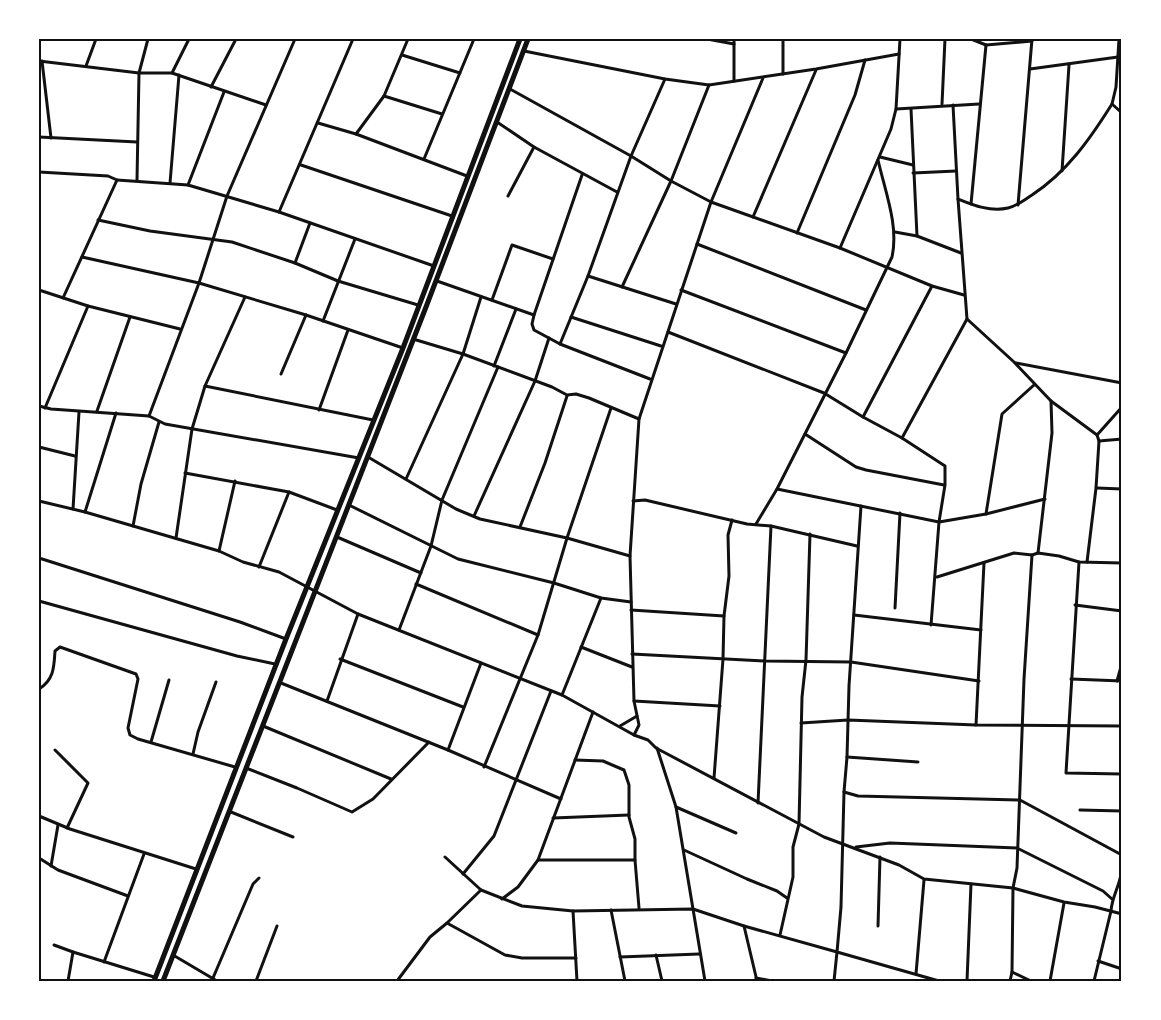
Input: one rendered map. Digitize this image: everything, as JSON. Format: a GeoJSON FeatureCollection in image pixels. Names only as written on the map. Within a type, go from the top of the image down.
{"type":"FeatureCollection","features":[{"type":"Feature","properties":{"kind":"main road"},"geometry":{"type":"LineString","coordinates":[[155,979],[286,639],[403,348],[520,39]]}},
{"type":"Feature","properties":{"kind":"main road"},"geometry":{"type":"LineString","coordinates":[[163,981],[528,39]]}},
{"type":"Feature","properties":{"kind":"street"},"geometry":{"type":"LineString","coordinates":[[86,66],[96,39]]}},
{"type":"Feature","properties":{"kind":"street"},"geometry":{"type":"LineString","coordinates":[[136,180],[139,73],[148,39]]}},
{"type":"Feature","properties":{"kind":"street"},"geometry":{"type":"LineString","coordinates":[[172,73],[189,39]]}},
{"type":"Feature","properties":{"kind":"street"},"geometry":{"type":"LineString","coordinates":[[211,87],[236,39]]}},
{"type":"Feature","properties":{"kind":"street"},"geometry":{"type":"LineString","coordinates":[[149,416],[199,283],[227,196],[295,39]]}},
{"type":"Feature","properties":{"kind":"street"},"geometry":{"type":"LineString","coordinates":[[279,212],[353,39]]}},
{"type":"Feature","properties":{"kind":"street"},"geometry":{"type":"LineString","coordinates":[[356,134],[384,96],[408,39]]}},
{"type":"Feature","properties":{"kind":"street"},"geometry":{"type":"LineString","coordinates":[[424,160],[474,39]]}},
{"type":"Feature","properties":{"kind":"street"},"geometry":{"type":"LineString","coordinates":[[707,39],[734,44]]}},
{"type":"Feature","properties":{"kind":"street"},"geometry":{"type":"LineString","coordinates":[[734,39],[734,81]]}},
{"type":"Feature","properties":{"kind":"street"},"geometry":{"type":"LineString","coordinates":[[783,39],[783,74]]}},
{"type":"Feature","properties":{"kind":"street"},"geometry":{"type":"LineString","coordinates":[[840,248],[891,129],[896,109],[900,39]]}},
{"type":"Feature","properties":{"kind":"street"},"geometry":{"type":"LineString","coordinates":[[942,104],[945,39]]}},
{"type":"Feature","properties":{"kind":"street"},"geometry":{"type":"LineString","coordinates":[[971,39],[986,45],[1032,40],[1018,205]]}},
{"type":"Feature","properties":{"kind":"street"},"geometry":{"type":"LineString","coordinates":[[958,199],[991,210],[1018,205],[1062,171],[1092,137],[1112,104],[1116,87],[1119,39]]}},
{"type":"Feature","properties":{"kind":"street"},"geometry":{"type":"LineString","coordinates":[[971,204],[986,45]]}},
{"type":"Feature","properties":{"kind":"street"},"geometry":{"type":"LineString","coordinates":[[524,51],[665,79],[709,85],[899,54]]}},
{"type":"Feature","properties":{"kind":"street"},"geometry":{"type":"LineString","coordinates":[[402,55],[460,73]]}},
{"type":"Feature","properties":{"kind":"street"},"geometry":{"type":"LineString","coordinates":[[1030,69],[1118,57]]}},
{"type":"Feature","properties":{"kind":"street"},"geometry":{"type":"LineString","coordinates":[[797,233],[855,95],[864,60]]}},
{"type":"Feature","properties":{"kind":"street"},"geometry":{"type":"LineString","coordinates":[[51,138],[41,61],[139,73],[172,73],[266,105]]}},
{"type":"Feature","properties":{"kind":"street"},"geometry":{"type":"LineString","coordinates":[[1062,171],[1069,65]]}},
{"type":"Feature","properties":{"kind":"street"},"geometry":{"type":"LineString","coordinates":[[1117,67],[1122,67]]}},
{"type":"Feature","properties":{"kind":"street"},"geometry":{"type":"LineString","coordinates":[[753,217],[816,69]]}},
{"type":"Feature","properties":{"kind":"street"},"geometry":{"type":"LineString","coordinates":[[170,183],[179,75]]}},
{"type":"Feature","properties":{"kind":"street"},"geometry":{"type":"LineString","coordinates":[[634,735],[639,725],[634,701],[632,667],[630,556],[639,419],[650,379],[711,202],[763,78]]}},
{"type":"Feature","properties":{"kind":"street"},"geometry":{"type":"LineString","coordinates":[[560,344],[588,276],[616,192],[665,79]]}},
{"type":"Feature","properties":{"kind":"street"},"geometry":{"type":"LineString","coordinates":[[622,287],[671,181],[709,85]]}},
{"type":"Feature","properties":{"kind":"street"},"geometry":{"type":"LineString","coordinates":[[510,89],[711,202],[840,248],[932,286],[964,295]]}},
{"type":"Feature","properties":{"kind":"street"},"geometry":{"type":"LineString","coordinates":[[188,185],[224,91]]}},
{"type":"Feature","properties":{"kind":"street"},"geometry":{"type":"LineString","coordinates":[[384,96],[443,114]]}},
{"type":"Feature","properties":{"kind":"street"},"geometry":{"type":"LineString","coordinates":[[896,109],[942,104],[979,104]]}},
{"type":"Feature","properties":{"kind":"street"},"geometry":{"type":"LineString","coordinates":[[1112,104],[1122,113]]}},
{"type":"Feature","properties":{"kind":"street"},"geometry":{"type":"LineString","coordinates":[[902,438],[967,319],[953,105]]}},
{"type":"Feature","properties":{"kind":"street"},"geometry":{"type":"LineString","coordinates":[[911,109],[917,236]]}},
{"type":"Feature","properties":{"kind":"street"},"geometry":{"type":"LineString","coordinates":[[497,122],[534,147],[616,192]]}},
{"type":"Feature","properties":{"kind":"street"},"geometry":{"type":"LineString","coordinates":[[318,123],[356,134],[467,176]]}},
{"type":"Feature","properties":{"kind":"street"},"geometry":{"type":"LineString","coordinates":[[39,137],[136,142]]}},
{"type":"Feature","properties":{"kind":"street"},"geometry":{"type":"LineString","coordinates":[[508,196],[534,147]]}},
{"type":"Feature","properties":{"kind":"street"},"geometry":{"type":"LineString","coordinates":[[879,158],[913,165]]}},
{"type":"Feature","properties":{"kind":"street"},"geometry":{"type":"LineString","coordinates":[[756,524],[777,489],[846,352],[887,267],[895,244],[895,232],[879,158]]}},
{"type":"Feature","properties":{"kind":"street"},"geometry":{"type":"LineString","coordinates":[[301,165],[452,216]]}},
{"type":"Feature","properties":{"kind":"street"},"geometry":{"type":"LineString","coordinates":[[913,173],[956,171]]}},
{"type":"Feature","properties":{"kind":"street"},"geometry":{"type":"LineString","coordinates":[[39,172],[108,176],[117,180],[188,185],[279,212],[434,266]]}},
{"type":"Feature","properties":{"kind":"street"},"geometry":{"type":"LineString","coordinates":[[582,175],[534,315],[533,328],[560,344],[650,379]]}},
{"type":"Feature","properties":{"kind":"street"},"geometry":{"type":"LineString","coordinates":[[63,298],[117,180]]}},
{"type":"Feature","properties":{"kind":"street"},"geometry":{"type":"LineString","coordinates":[[98,220],[150,231],[232,242],[295,263],[338,281],[418,305]]}},
{"type":"Feature","properties":{"kind":"street"},"geometry":{"type":"LineString","coordinates":[[295,263],[310,223]]}},
{"type":"Feature","properties":{"kind":"street"},"geometry":{"type":"LineString","coordinates":[[895,232],[917,236],[962,254]]}},
{"type":"Feature","properties":{"kind":"street"},"geometry":{"type":"LineString","coordinates":[[323,321],[356,239]]}},
{"type":"Feature","properties":{"kind":"street"},"geometry":{"type":"LineString","coordinates":[[696,244],[866,310]]}},
{"type":"Feature","properties":{"kind":"street"},"geometry":{"type":"LineString","coordinates":[[492,300],[512,245],[553,259]]}},
{"type":"Feature","properties":{"kind":"street"},"geometry":{"type":"LineString","coordinates":[[82,257],[199,283],[306,315],[403,348]]}},
{"type":"Feature","properties":{"kind":"street"},"geometry":{"type":"LineString","coordinates":[[588,276],[676,304]]}},
{"type":"Feature","properties":{"kind":"street"},"geometry":{"type":"LineString","coordinates":[[436,281],[534,315]]}},
{"type":"Feature","properties":{"kind":"street"},"geometry":{"type":"LineString","coordinates":[[863,417],[932,286]]}},
{"type":"Feature","properties":{"kind":"street"},"geometry":{"type":"LineString","coordinates":[[39,290],[88,306],[180,329]]}},
{"type":"Feature","properties":{"kind":"street"},"geometry":{"type":"LineString","coordinates":[[681,290],[846,352]]}},
{"type":"Feature","properties":{"kind":"street"},"geometry":{"type":"LineString","coordinates":[[176,539],[192,429],[205,386],[245,297]]}},
{"type":"Feature","properties":{"kind":"street"},"geometry":{"type":"LineString","coordinates":[[406,479],[463,354],[481,297]]}},
{"type":"Feature","properties":{"kind":"street"},"geometry":{"type":"LineString","coordinates":[[45,408],[88,306]]}},
{"type":"Feature","properties":{"kind":"street"},"geometry":{"type":"LineString","coordinates":[[399,630],[431,546],[442,500],[496,366],[516,309]]}},
{"type":"Feature","properties":{"kind":"street"},"geometry":{"type":"LineString","coordinates":[[281,374],[306,315]]}},
{"type":"Feature","properties":{"kind":"street"},"geometry":{"type":"LineString","coordinates":[[97,411],[130,317]]}},
{"type":"Feature","properties":{"kind":"street"},"geometry":{"type":"LineString","coordinates":[[571,317],[661,346]]}},
{"type":"Feature","properties":{"kind":"street"},"geometry":{"type":"LineString","coordinates":[[967,319],[1014,362],[1051,401],[1097,435],[1099,441],[1096,488],[1087,562]]}},
{"type":"Feature","properties":{"kind":"street"},"geometry":{"type":"LineString","coordinates":[[319,410],[348,329]]}},
{"type":"Feature","properties":{"kind":"street"},"geometry":{"type":"LineString","coordinates":[[667,332],[824,393],[945,466],[931,625]]}},
{"type":"Feature","properties":{"kind":"street"},"geometry":{"type":"LineString","coordinates":[[474,516],[534,381],[549,338]]}},
{"type":"Feature","properties":{"kind":"street"},"geometry":{"type":"LineString","coordinates":[[413,339],[463,354],[552,387],[567,395],[576,394],[589,398],[639,419]]}},
{"type":"Feature","properties":{"kind":"street"},"geometry":{"type":"LineString","coordinates":[[1014,362],[1122,382]]}},
{"type":"Feature","properties":{"kind":"street"},"geometry":{"type":"LineString","coordinates":[[986,514],[1002,414],[1035,384]]}},
{"type":"Feature","properties":{"kind":"street"},"geometry":{"type":"LineString","coordinates":[[205,386],[373,420]]}},
{"type":"Feature","properties":{"kind":"street"},"geometry":{"type":"LineString","coordinates":[[520,527],[567,395]]}},
{"type":"Feature","properties":{"kind":"street"},"geometry":{"type":"LineString","coordinates":[[1038,553],[1052,433],[1051,401]]}},
{"type":"Feature","properties":{"kind":"street"},"geometry":{"type":"LineString","coordinates":[[39,406],[149,416],[159,422],[192,429],[359,458]]}},
{"type":"Feature","properties":{"kind":"street"},"geometry":{"type":"LineString","coordinates":[[1097,435],[1122,407]]}},
{"type":"Feature","properties":{"kind":"street"},"geometry":{"type":"LineString","coordinates":[[484,767],[538,635],[567,538],[611,408]]}},
{"type":"Feature","properties":{"kind":"street"},"geometry":{"type":"LineString","coordinates":[[73,509],[79,411]]}},
{"type":"Feature","properties":{"kind":"street"},"geometry":{"type":"LineString","coordinates":[[85,512],[116,413]]}},
{"type":"Feature","properties":{"kind":"street"},"geometry":{"type":"LineString","coordinates":[[133,526],[141,484],[159,422]]}},
{"type":"Feature","properties":{"kind":"street"},"geometry":{"type":"LineString","coordinates":[[805,434],[866,470],[945,485]]}},
{"type":"Feature","properties":{"kind":"street"},"geometry":{"type":"LineString","coordinates":[[1099,441],[1122,439]]}},
{"type":"Feature","properties":{"kind":"street"},"geometry":{"type":"LineString","coordinates":[[39,447],[75,456]]}},
{"type":"Feature","properties":{"kind":"street"},"geometry":{"type":"LineString","coordinates":[[367,456],[456,509],[474,516],[630,556]]}},
{"type":"Feature","properties":{"kind":"street"},"geometry":{"type":"LineString","coordinates":[[185,473],[290,492],[339,510]]}},
{"type":"Feature","properties":{"kind":"street"},"geometry":{"type":"LineString","coordinates":[[219,551],[235,481]]}},
{"type":"Feature","properties":{"kind":"street"},"geometry":{"type":"LineString","coordinates":[[1096,488],[1122,489]]}},
{"type":"Feature","properties":{"kind":"street"},"geometry":{"type":"LineString","coordinates":[[777,489],[939,522],[986,514],[1045,499]]}},
{"type":"Feature","properties":{"kind":"street"},"geometry":{"type":"LineString","coordinates":[[259,567],[290,492]]}},
{"type":"Feature","properties":{"kind":"street"},"geometry":{"type":"LineString","coordinates":[[633,501],[645,500],[747,524],[771,526],[857,546]]}},
{"type":"Feature","properties":{"kind":"street"},"geometry":{"type":"LineString","coordinates":[[39,501],[219,551],[243,562],[279,572],[307,589],[358,614],[562,695],[799,824],[834,841],[899,865],[924,879],[1013,888],[1122,915]]}},
{"type":"Feature","properties":{"kind":"street"},"geometry":{"type":"LineString","coordinates":[[349,505],[458,560],[602,597],[631,602]]}},
{"type":"Feature","properties":{"kind":"street"},"geometry":{"type":"LineString","coordinates":[[834,981],[861,506]]}},
{"type":"Feature","properties":{"kind":"street"},"geometry":{"type":"LineString","coordinates":[[895,608],[900,513]]}},
{"type":"Feature","properties":{"kind":"street"},"geometry":{"type":"LineString","coordinates":[[714,778],[724,616],[729,576],[728,535],[732,520]]}},
{"type":"Feature","properties":{"kind":"street"},"geometry":{"type":"LineString","coordinates":[[758,803],[771,526]]}},
{"type":"Feature","properties":{"kind":"street"},"geometry":{"type":"LineString","coordinates":[[780,935],[793,877],[793,847],[799,824],[801,723],[806,660],[810,534]]}},
{"type":"Feature","properties":{"kind":"street"},"geometry":{"type":"LineString","coordinates":[[336,537],[421,573]]}},
{"type":"Feature","properties":{"kind":"street"},"geometry":{"type":"LineString","coordinates":[[936,577],[1014,553],[1032,555],[1038,553],[1078,562],[1121,563],[1122,556]]}},
{"type":"Feature","properties":{"kind":"street"},"geometry":{"type":"LineString","coordinates":[[1010,981],[1013,888],[1017,868],[1024,679],[1032,555]]}},
{"type":"Feature","properties":{"kind":"street"},"geometry":{"type":"LineString","coordinates":[[39,558],[240,622],[286,639]]}},
{"type":"Feature","properties":{"kind":"street"},"geometry":{"type":"LineString","coordinates":[[1078,562],[1066,773],[1122,774]]}},
{"type":"Feature","properties":{"kind":"street"},"geometry":{"type":"LineString","coordinates":[[976,724],[984,563]]}},
{"type":"Feature","properties":{"kind":"street"},"geometry":{"type":"LineString","coordinates":[[416,585],[538,635]]}},
{"type":"Feature","properties":{"kind":"street"},"geometry":{"type":"LineString","coordinates":[[562,695],[602,597]]}},
{"type":"Feature","properties":{"kind":"street"},"geometry":{"type":"LineString","coordinates":[[39,601],[277,665]]}},
{"type":"Feature","properties":{"kind":"street"},"geometry":{"type":"LineString","coordinates":[[1075,605],[1122,611]]}},
{"type":"Feature","properties":{"kind":"street"},"geometry":{"type":"LineString","coordinates":[[631,610],[724,616]]}},
{"type":"Feature","properties":{"kind":"street"},"geometry":{"type":"LineString","coordinates":[[327,701],[340,659],[358,614]]}},
{"type":"Feature","properties":{"kind":"street"},"geometry":{"type":"LineString","coordinates":[[854,615],[981,630]]}},
{"type":"Feature","properties":{"kind":"street"},"geometry":{"type":"LineString","coordinates":[[39,689],[45,686],[51,677],[54,670],[55,651],[60,647],[136,674],[138,679],[128,728],[130,735],[238,767]]}},
{"type":"Feature","properties":{"kind":"street"},"geometry":{"type":"LineString","coordinates":[[581,647],[632,667]]}},
{"type":"Feature","properties":{"kind":"street"},"geometry":{"type":"LineString","coordinates":[[632,654],[765,661],[851,662],[979,681]]}},
{"type":"Feature","properties":{"kind":"street"},"geometry":{"type":"LineString","coordinates":[[340,659],[463,707]]}},
{"type":"Feature","properties":{"kind":"street"},"geometry":{"type":"LineString","coordinates":[[448,750],[481,663]]}},
{"type":"Feature","properties":{"kind":"street"},"geometry":{"type":"LineString","coordinates":[[1117,681],[1122,663]]}},
{"type":"Feature","properties":{"kind":"street"},"geometry":{"type":"LineString","coordinates":[[1071,679],[1122,681]]}},
{"type":"Feature","properties":{"kind":"street"},"geometry":{"type":"LineString","coordinates":[[151,743],[169,680]]}},
{"type":"Feature","properties":{"kind":"street"},"geometry":{"type":"LineString","coordinates":[[193,754],[198,732],[216,682]]}},
{"type":"Feature","properties":{"kind":"street"},"geometry":{"type":"LineString","coordinates":[[279,682],[429,742],[561,799]]}},
{"type":"Feature","properties":{"kind":"street"},"geometry":{"type":"LineString","coordinates":[[463,874],[494,836],[551,691]]}},
{"type":"Feature","properties":{"kind":"street"},"geometry":{"type":"LineString","coordinates":[[634,701],[720,706]]}},
{"type":"Feature","properties":{"kind":"street"},"geometry":{"type":"LineString","coordinates":[[502,899],[518,887],[538,860],[593,712]]}},
{"type":"Feature","properties":{"kind":"street"},"geometry":{"type":"LineString","coordinates":[[620,726],[637,716]]}},
{"type":"Feature","properties":{"kind":"street"},"geometry":{"type":"LineString","coordinates":[[801,723],[848,720],[1122,726]]}},
{"type":"Feature","properties":{"kind":"street"},"geometry":{"type":"LineString","coordinates":[[263,726],[391,779]]}},
{"type":"Feature","properties":{"kind":"street"},"geometry":{"type":"LineString","coordinates":[[246,768],[352,812],[373,799],[429,742]]}},
{"type":"Feature","properties":{"kind":"street"},"geometry":{"type":"LineString","coordinates":[[657,748],[676,807],[705,981]]}},
{"type":"Feature","properties":{"kind":"street"},"geometry":{"type":"LineString","coordinates":[[55,750],[88,783],[66,828]]}},
{"type":"Feature","properties":{"kind":"street"},"geometry":{"type":"LineString","coordinates":[[847,757],[918,762]]}},
{"type":"Feature","properties":{"kind":"street"},"geometry":{"type":"LineString","coordinates":[[575,760],[603,761],[624,770],[629,785],[629,815],[635,839],[639,908]]}},
{"type":"Feature","properties":{"kind":"street"},"geometry":{"type":"LineString","coordinates":[[844,792],[858,796],[1020,800],[1121,852],[1121,874],[1112,899],[1112,911],[1094,981]]}},
{"type":"Feature","properties":{"kind":"street"},"geometry":{"type":"LineString","coordinates":[[676,807],[736,833]]}},
{"type":"Feature","properties":{"kind":"street"},"geometry":{"type":"LineString","coordinates":[[1080,810],[1122,811]]}},
{"type":"Feature","properties":{"kind":"street"},"geometry":{"type":"LineString","coordinates":[[230,812],[293,837]]}},
{"type":"Feature","properties":{"kind":"street"},"geometry":{"type":"LineString","coordinates":[[553,818],[629,815]]}},
{"type":"Feature","properties":{"kind":"street"},"geometry":{"type":"LineString","coordinates":[[39,816],[66,828],[197,870]]}},
{"type":"Feature","properties":{"kind":"street"},"geometry":{"type":"LineString","coordinates":[[51,866],[58,825]]}},
{"type":"Feature","properties":{"kind":"street"},"geometry":{"type":"LineString","coordinates":[[854,847],[890,843],[1017,848],[1103,891],[1112,899]]}},
{"type":"Feature","properties":{"kind":"street"},"geometry":{"type":"LineString","coordinates":[[684,850],[777,891],[787,898]]}},
{"type":"Feature","properties":{"kind":"street"},"geometry":{"type":"LineString","coordinates":[[104,962],[144,854]]}},
{"type":"Feature","properties":{"kind":"street"},"geometry":{"type":"LineString","coordinates":[[446,857],[481,891],[528,907],[573,911],[639,908],[693,909],[744,926],[939,981]]}},
{"type":"Feature","properties":{"kind":"street"},"geometry":{"type":"LineString","coordinates":[[878,926],[880,857]]}},
{"type":"Feature","properties":{"kind":"street"},"geometry":{"type":"LineString","coordinates":[[39,858],[51,866],[128,896]]}},
{"type":"Feature","properties":{"kind":"street"},"geometry":{"type":"LineString","coordinates":[[538,860],[635,860]]}},
{"type":"Feature","properties":{"kind":"street"},"geometry":{"type":"LineString","coordinates":[[174,955],[215,980],[253,885],[259,878]]}},
{"type":"Feature","properties":{"kind":"street"},"geometry":{"type":"LineString","coordinates":[[916,974],[924,879]]}},
{"type":"Feature","properties":{"kind":"street"},"geometry":{"type":"LineString","coordinates":[[967,981],[970,884]]}},
{"type":"Feature","properties":{"kind":"street"},"geometry":{"type":"LineString","coordinates":[[397,981],[430,937],[481,891]]}},
{"type":"Feature","properties":{"kind":"street"},"geometry":{"type":"LineString","coordinates":[[1050,981],[1064,902]]}},
{"type":"Feature","properties":{"kind":"street"},"geometry":{"type":"LineString","coordinates":[[611,910],[625,981]]}},
{"type":"Feature","properties":{"kind":"street"},"geometry":{"type":"LineString","coordinates":[[573,911],[577,981]]}},
{"type":"Feature","properties":{"kind":"street"},"geometry":{"type":"LineString","coordinates":[[447,923],[505,955],[522,958],[576,958]]}},
{"type":"Feature","properties":{"kind":"street"},"geometry":{"type":"LineString","coordinates":[[256,981],[277,926]]}},
{"type":"Feature","properties":{"kind":"street"},"geometry":{"type":"LineString","coordinates":[[744,926],[757,979],[772,981]]}},
{"type":"Feature","properties":{"kind":"street"},"geometry":{"type":"LineString","coordinates":[[54,945],[155,979]]}},
{"type":"Feature","properties":{"kind":"street"},"geometry":{"type":"LineString","coordinates":[[68,981],[73,952]]}},
{"type":"Feature","properties":{"kind":"street"},"geometry":{"type":"LineString","coordinates":[[620,957],[699,954]]}},
{"type":"Feature","properties":{"kind":"street"},"geometry":{"type":"LineString","coordinates":[[656,955],[662,981]]}},
{"type":"Feature","properties":{"kind":"street"},"geometry":{"type":"LineString","coordinates":[[1098,961],[1122,969]]}},
{"type":"Feature","properties":{"kind":"street"},"geometry":{"type":"LineString","coordinates":[[1012,972],[1031,981]]}}]}
